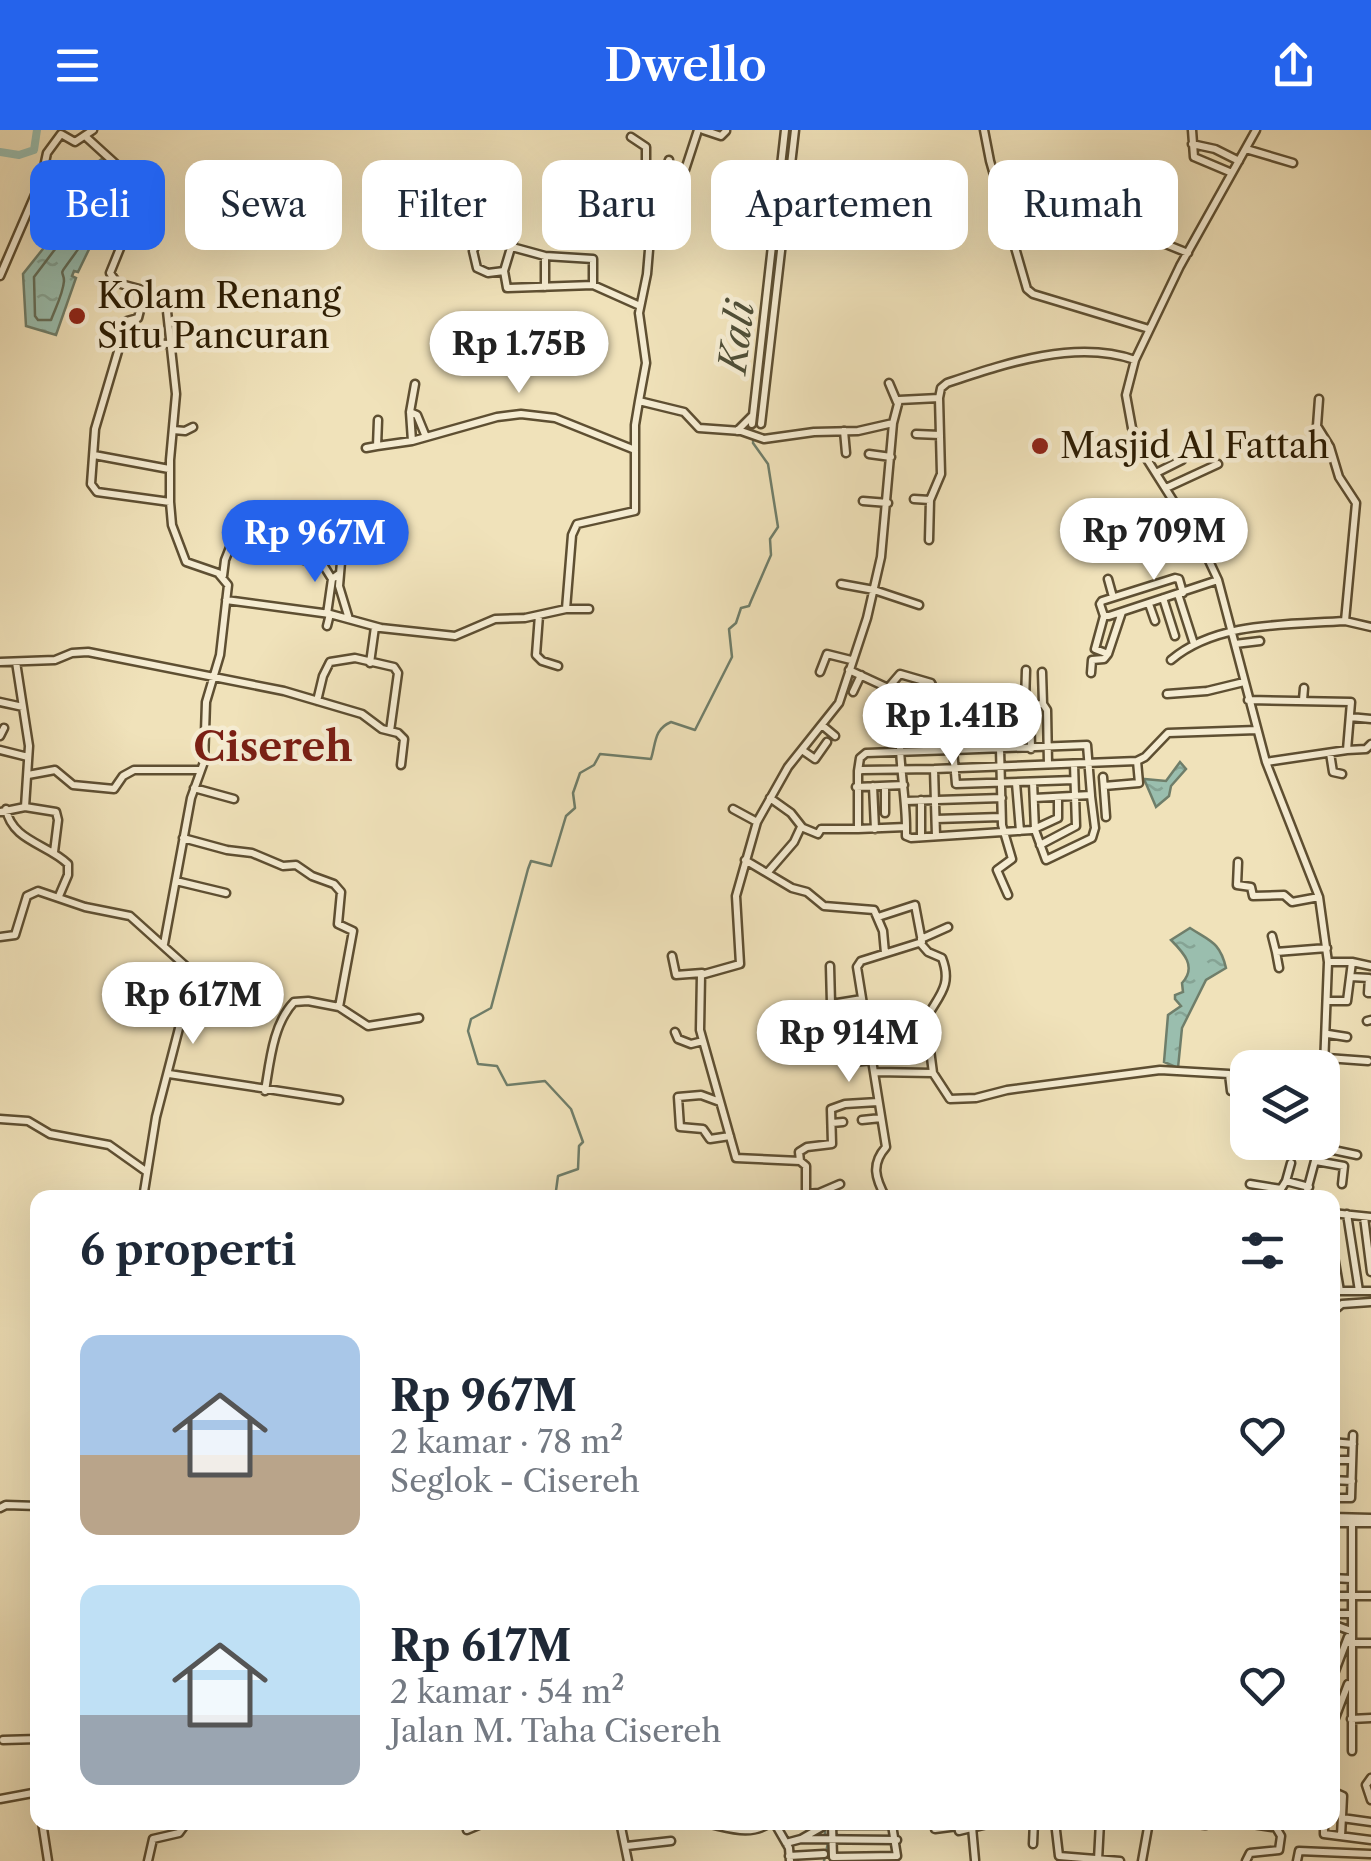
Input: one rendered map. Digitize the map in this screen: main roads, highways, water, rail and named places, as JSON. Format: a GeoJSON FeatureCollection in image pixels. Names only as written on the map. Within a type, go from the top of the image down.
{"type":"FeatureCollection","features":[{"type":"Feature","properties":{"kind":"water"},"geometry":{"type":"Polygon","coordinates":[[[42,250],[89,250],[72,276],[76,278],[56,335],[26,326],[23,274],[42,250]]]}},
{"type":"Feature","properties":{"kind":"water"},"geometry":{"type":"Polygon","coordinates":[[[1180,762],[1186,769],[1171,786],[1169,796],[1156,807],[1144,779],[1166,781],[1180,762]]]}},
{"type":"Feature","properties":{"kind":"water"},"geometry":{"type":"Polygon","coordinates":[[[1190,928],[1217,947],[1226,968],[1206,980],[1182,1028],[1178,1068],[1164,1062],[1168,1015],[1181,1006],[1175,995],[1183,992],[1189,966],[1171,940],[1190,928]]]}},
{"type":"Feature","properties":{"kind":"waterway"},"geometry":{"type":"LineString","coordinates":[[0,152],[19,155],[34,150],[37,130]]}},
{"type":"Feature","properties":{"kind":"waterway","name":"Kali"},"geometry":{"type":"LineString","coordinates":[[785,160],[788,130]]}},
{"type":"Feature","properties":{"kind":"waterway"},"geometry":{"type":"LineString","coordinates":[[556,1190],[558,1176],[578,1169],[579,1146],[583,1142],[571,1109],[545,1081],[507,1085],[497,1066],[478,1064],[468,1031],[471,1019],[491,1008],[531,861],[551,866],[566,816],[575,808],[573,793],[580,773],[594,765],[600,754],[651,759],[659,733],[671,722],[695,730],[732,657],[729,629],[736,623],[741,608],[749,606],[771,555],[770,539],[778,527],[768,464],[753,443],[754,431]]}},
{"type":"Feature","properties":{"kind":"waterway"},"geometry":{"type":"LineString","coordinates":[[825,1830],[825,1836]]}},
{"type":"Feature","properties":{"kind":"waterway"},"geometry":{"type":"LineString","coordinates":[[824,1861],[828,1843]]}},
{"type":"Feature","properties":{"kind":"place","name":"Kolam Renang Situ Pancuran"},"geometry":{"type":"Point","coordinates":[77,316]}},
{"type":"Feature","properties":{"kind":"place","name":"Masjid Al Fattah"},"geometry":{"type":"Point","coordinates":[1040,446]}},
{"type":"Feature","properties":{"kind":"district","name":"Cisereh"},"geometry":{"type":"Point","coordinates":[273,747]}}]}
